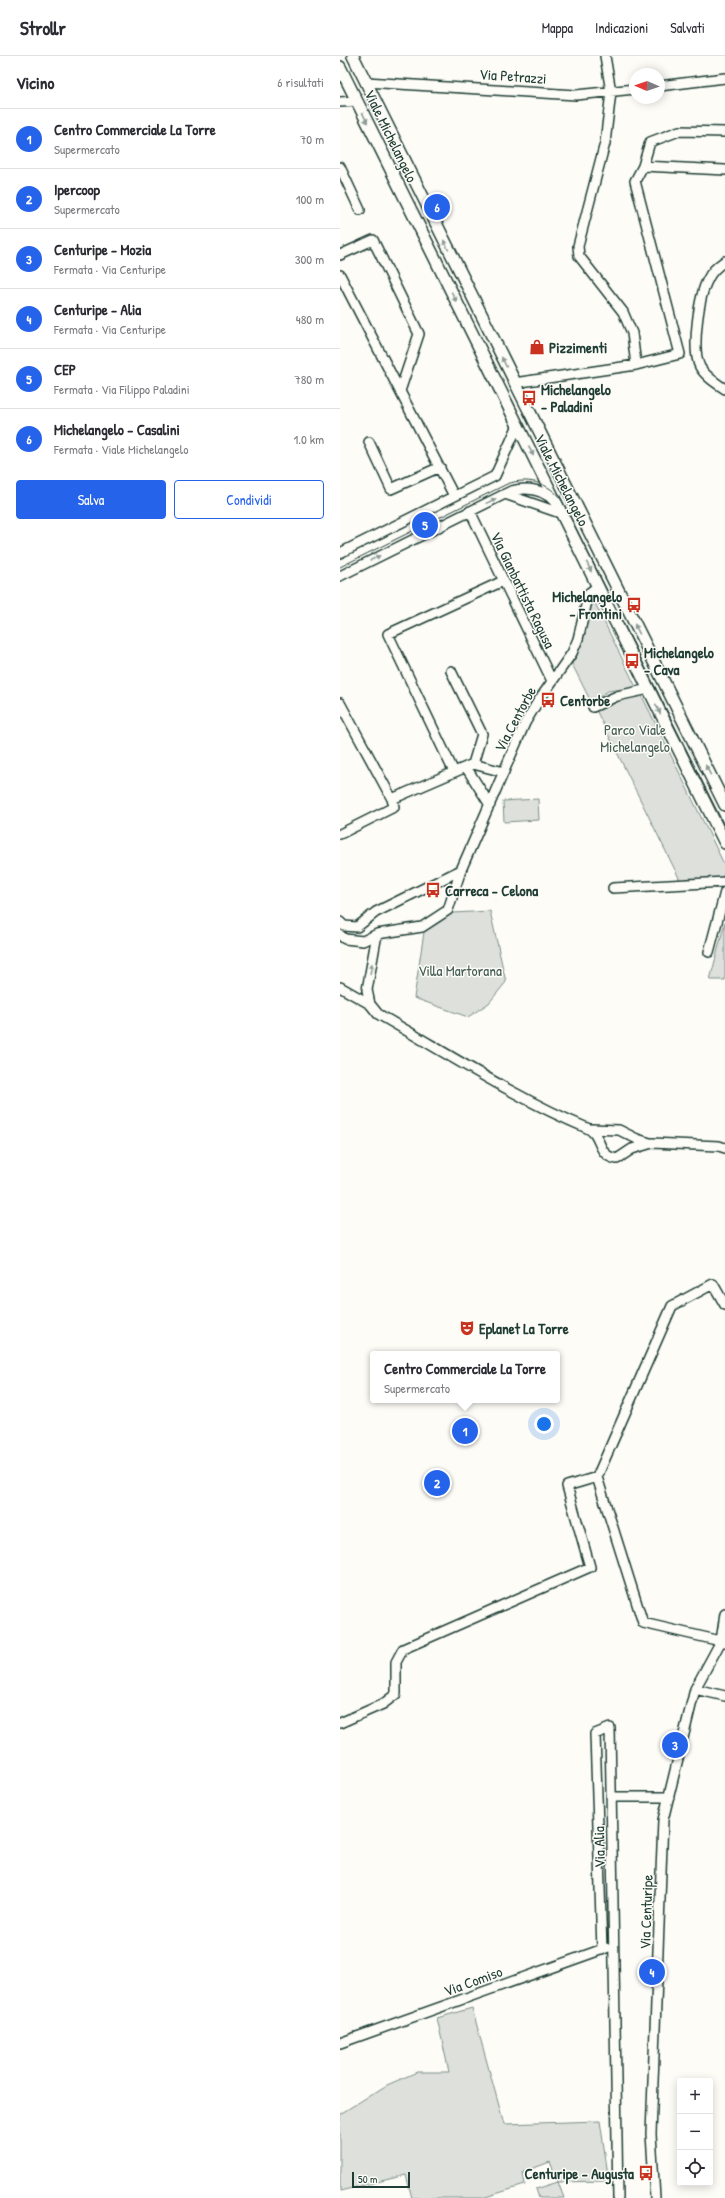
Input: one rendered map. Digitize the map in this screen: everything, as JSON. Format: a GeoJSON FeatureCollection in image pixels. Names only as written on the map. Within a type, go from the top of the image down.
{"type":"FeatureCollection","features":[{"type":"Feature","properties":{"kind":"street","name":"Viale Michelangelo"},"geometry":{"type":"LineString","coordinates":[[353,56],[492,339],[725,805]]}},
{"type":"Feature","properties":{"kind":"street"},"geometry":{"type":"LineString","coordinates":[[605,56],[611,92],[605,143],[578,246],[579,256],[623,312],[632,333],[636,365]]}},
{"type":"Feature","properties":{"kind":"street","name":"Viale Michelangelo"},"geometry":{"type":"LineString","coordinates":[[341,69],[725,843]]}},
{"type":"Feature","properties":{"kind":"street"},"geometry":{"type":"LineString","coordinates":[[665,85],[725,78]]}},
{"type":"Feature","properties":{"kind":"street","name":"Via Petrazzi"},"geometry":{"type":"LineString","coordinates":[[366,82],[576,95],[629,90]]}},
{"type":"Feature","properties":{"kind":"street"},"geometry":{"type":"LineString","coordinates":[[340,102],[357,101]]}},
{"type":"Feature","properties":{"kind":"street"},"geometry":{"type":"LineString","coordinates":[[680,354],[635,181],[643,166],[650,142],[679,131],[725,132]]}},
{"type":"Feature","properties":{"kind":"street"},"geometry":{"type":"LineString","coordinates":[[643,166],[725,170]]}},
{"type":"Feature","properties":{"kind":"street"},"geometry":{"type":"LineString","coordinates":[[340,168],[360,210]]}},
{"type":"Feature","properties":{"kind":"street"},"geometry":{"type":"LineString","coordinates":[[340,255],[373,240],[418,334],[400,391]]}},
{"type":"Feature","properties":{"kind":"street"},"geometry":{"type":"LineString","coordinates":[[725,261],[708,278],[699,312],[695,341],[699,366],[713,381],[725,389]]}},
{"type":"Feature","properties":{"kind":"street"},"geometry":{"type":"LineString","coordinates":[[340,275],[454,496]]}},
{"type":"Feature","properties":{"kind":"street"},"geometry":{"type":"LineString","coordinates":[[478,345],[492,339]]}},
{"type":"Feature","properties":{"kind":"street"},"geometry":{"type":"LineString","coordinates":[[514,383],[636,365],[680,354],[686,357],[697,354]]}},
{"type":"Feature","properties":{"kind":"street"},"geometry":{"type":"LineString","coordinates":[[340,553],[495,476],[518,425]]}},
{"type":"Feature","properties":{"kind":"street"},"geometry":{"type":"LineString","coordinates":[[369,442],[391,489],[440,467]]}},
{"type":"Feature","properties":{"kind":"street"},"geometry":{"type":"LineString","coordinates":[[340,576],[505,494],[524,489],[539,491],[552,498],[560,509]]}},
{"type":"Feature","properties":{"kind":"street"},"geometry":{"type":"LineString","coordinates":[[505,494],[560,509]]}},
{"type":"Feature","properties":{"kind":"street","name":"Via Gianbattista Ragusa"},"geometry":{"type":"LineString","coordinates":[[470,511],[552,681]]}},
{"type":"Feature","properties":{"kind":"street"},"geometry":{"type":"LineString","coordinates":[[454,772],[388,634],[503,581]]}},
{"type":"Feature","properties":{"kind":"street","name":"Via Centorbe"},"geometry":{"type":"LineString","coordinates":[[340,935],[345,939],[363,941],[377,934],[422,927],[448,910],[461,870],[525,724],[552,681],[576,647],[589,593],[598,586]]}},
{"type":"Feature","properties":{"kind":"street"},"geometry":{"type":"LineString","coordinates":[[450,671],[482,734],[469,765]]}},
{"type":"Feature","properties":{"kind":"street"},"geometry":{"type":"LineString","coordinates":[[593,707],[618,696],[648,689]]}},
{"type":"Feature","properties":{"kind":"street"},"geometry":{"type":"LineString","coordinates":[[340,703],[392,799],[394,807],[340,834]]}},
{"type":"Feature","properties":{"kind":"street"},"geometry":{"type":"LineString","coordinates":[[469,765],[490,805]]}},
{"type":"Feature","properties":{"kind":"street"},"geometry":{"type":"LineString","coordinates":[[392,799],[469,765],[504,772]]}},
{"type":"Feature","properties":{"kind":"street"},"geometry":{"type":"LineString","coordinates":[[340,922],[344,926],[357,927],[376,912],[461,870]]}},
{"type":"Feature","properties":{"kind":"street"},"geometry":{"type":"LineString","coordinates":[[613,888],[725,882]]}},
{"type":"Feature","properties":{"kind":"street"},"geometry":{"type":"LineString","coordinates":[[709,952],[725,892]]}},
{"type":"Feature","properties":{"kind":"street"},"geometry":{"type":"LineString","coordinates":[[370,1004],[367,990],[377,934]]}},
{"type":"Feature","properties":{"kind":"street"},"geometry":{"type":"LineString","coordinates":[[340,987],[370,1004],[378,1014],[385,1018],[540,1106],[591,1130],[619,1130],[637,1139],[652,1143],[725,1148]]}},
{"type":"Feature","properties":{"kind":"street"},"geometry":{"type":"LineString","coordinates":[[591,1130],[604,1154],[610,1158],[617,1159],[624,1156],[632,1149],[652,1143]]}},
{"type":"Feature","properties":{"kind":"street"},"geometry":{"type":"LineString","coordinates":[[601,1148],[601,1140],[612,1130]]}},
{"type":"Feature","properties":{"kind":"street"},"geometry":{"type":"LineString","coordinates":[[624,1156],[628,1150],[630,1141],[625,1133]]}},
{"type":"Feature","properties":{"kind":"street"},"geometry":{"type":"LineString","coordinates":[[725,1306],[713,1284],[672,1306],[597,1477],[643,1623],[723,1642],[725,1614]]}},
{"type":"Feature","properties":{"kind":"street"},"geometry":{"type":"LineString","coordinates":[[340,1724],[383,1704],[396,1694],[396,1662],[403,1649],[590,1567],[566,1486],[597,1477]]}},
{"type":"Feature","properties":{"kind":"street","name":"Via Centuripe"},"geometry":{"type":"LineString","coordinates":[[655,2198],[651,2134],[663,1820],[695,1689],[723,1642]]}},
{"type":"Feature","properties":{"kind":"street"},"geometry":{"type":"LineString","coordinates":[[695,1689],[725,1696]]}},
{"type":"Feature","properties":{"kind":"street","name":"Via Alia"},"geometry":{"type":"LineString","coordinates":[[602,1950],[595,1734],[610,1728],[618,2198]]}},
{"type":"Feature","properties":{"kind":"street"},"geometry":{"type":"LineString","coordinates":[[612,1797],[669,1798]]}},
{"type":"Feature","properties":{"kind":"street","name":"Via Comiso"},"geometry":{"type":"LineString","coordinates":[[340,2043],[602,1950],[614,1944]]}},
{"type":"Feature","properties":{"kind":"green space"},"geometry":{"type":"Polygon","coordinates":[[[593,599],[636,687],[608,691],[591,702],[572,664],[580,648],[593,599]]]}},
{"type":"Feature","properties":{"kind":"green space","name":"Parco Viale Michelangelo"},"geometry":{"type":"Polygon","coordinates":[[[641,694],[725,866],[724,875],[720,878],[680,880],[596,710],[614,701],[641,694]]]}},
{"type":"Feature","properties":{"kind":"green space"},"geometry":{"type":"Polygon","coordinates":[[[538,799],[539,820],[504,822],[503,801],[538,799]]]}},
{"type":"Feature","properties":{"kind":"green space","name":"Villa Martorana"},"geometry":{"type":"Polygon","coordinates":[[[490,911],[506,982],[489,1003],[468,1017],[414,998],[424,932],[453,913],[490,911]]]}},
{"type":"Feature","properties":{"kind":"green space"},"geometry":{"type":"Polygon","coordinates":[[[725,922],[725,980],[710,980],[725,922]]]}},
{"type":"Feature","properties":{"kind":"green space"},"geometry":{"type":"Polygon","coordinates":[[[472,2008],[504,2124],[600,2121],[609,2181],[558,2182],[550,2162],[523,2172],[525,2185],[482,2198],[412,2198],[406,2175],[340,2191],[340,2114],[387,2085],[417,2072],[449,2072],[437,2018],[472,2008]]]}},
{"type":"Feature","properties":{"kind":"green space"},"geometry":{"type":"Polygon","coordinates":[[[558,2182],[564,2198],[539,2198],[536,2189],[558,2182]]]}},
{"type":"Feature","properties":{"kind":"tram line"},"geometry":{"type":"LineString","coordinates":[[340,567],[507,484],[524,481],[533,482],[548,487],[555,492],[565,506],[725,827]]}},
{"type":"Feature","properties":{"kind":"place","name":"Michelangelo - Casalini"},"geometry":{"type":"Point","coordinates":[437,207]}},
{"type":"Feature","properties":{"kind":"place","name":"Pizzimenti"},"geometry":{"type":"Point","coordinates":[537,347]}},
{"type":"Feature","properties":{"kind":"place","name":"Michelangelo - Paladini"},"geometry":{"type":"Point","coordinates":[529,398]}},
{"type":"Feature","properties":{"kind":"place","name":"CEP"},"geometry":{"type":"Point","coordinates":[425,525]}},
{"type":"Feature","properties":{"kind":"place","name":"Michelangelo - Frontini"},"geometry":{"type":"Point","coordinates":[634,605]}},
{"type":"Feature","properties":{"kind":"place","name":"Michelangelo - Cava"},"geometry":{"type":"Point","coordinates":[632,661]}},
{"type":"Feature","properties":{"kind":"place","name":"Centorbe"},"geometry":{"type":"Point","coordinates":[548,700]}},
{"type":"Feature","properties":{"kind":"place","name":"Carreca - Celona"},"geometry":{"type":"Point","coordinates":[433,890]}},
{"type":"Feature","properties":{"kind":"place","name":"Eplanet La Torre"},"geometry":{"type":"Point","coordinates":[467,1328]}},
{"type":"Feature","properties":{"kind":"place","name":"Centro Commerciale La Torre"},"geometry":{"type":"Point","coordinates":[465,1431]}},
{"type":"Feature","properties":{"kind":"place","name":"Ipercoop"},"geometry":{"type":"Point","coordinates":[437,1483]}},
{"type":"Feature","properties":{"kind":"place","name":"Centuripe - Mozia"},"geometry":{"type":"Point","coordinates":[675,1745]}},
{"type":"Feature","properties":{"kind":"place","name":"Centuripe - Alia"},"geometry":{"type":"Point","coordinates":[652,1972]}},
{"type":"Feature","properties":{"kind":"place","name":"Centuripe - Augusta"},"geometry":{"type":"Point","coordinates":[646,2173]}}]}
